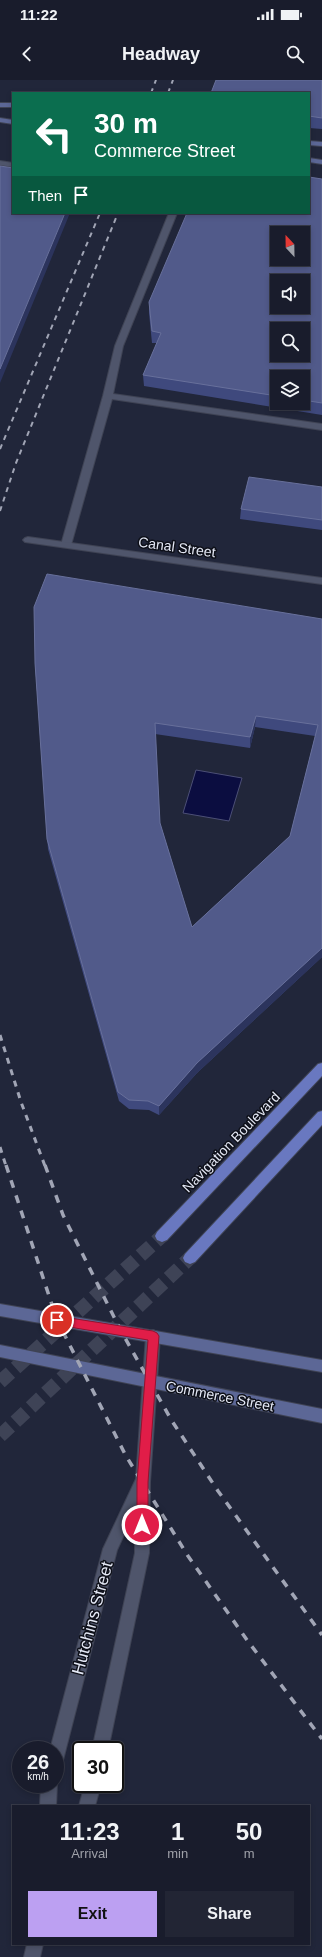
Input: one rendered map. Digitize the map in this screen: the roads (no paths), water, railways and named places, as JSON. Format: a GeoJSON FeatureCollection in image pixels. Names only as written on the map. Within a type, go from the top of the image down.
{"type":"FeatureCollection","features":[{"type":"Feature","properties":{"kind":"main road","name":"Navigation Boulevard"},"geometry":{"type":"LineString","coordinates":[[162,1236],[322,1068]]}},
{"type":"Feature","properties":{"kind":"main road"},"geometry":{"type":"LineString","coordinates":[[190,1258],[322,1116]]}},
{"type":"Feature","properties":{"kind":"street"},"geometry":{"type":"LineString","coordinates":[[0,105],[12,105]]}},
{"type":"Feature","properties":{"kind":"street"},"geometry":{"type":"LineString","coordinates":[[0,120],[12,122]]}},
{"type":"Feature","properties":{"kind":"street"},"geometry":{"type":"LineString","coordinates":[[310,143],[322,144]]}},
{"type":"Feature","properties":{"kind":"street"},"geometry":{"type":"LineString","coordinates":[[310,160],[322,162]]}},
{"type":"Feature","properties":{"kind":"street"},"geometry":{"type":"LineString","coordinates":[[0,163],[12,165]]}},
{"type":"Feature","properties":{"kind":"street"},"geometry":{"type":"LineString","coordinates":[[66,545],[108,396],[119,346],[173,214]]}},
{"type":"Feature","properties":{"kind":"street"},"geometry":{"type":"LineString","coordinates":[[108,396],[322,427]]}},
{"type":"Feature","properties":{"kind":"street","name":"Canal Street"},"geometry":{"type":"LineString","coordinates":[[28,540],[322,582]]}},
{"type":"Feature","properties":{"kind":"street"},"geometry":{"type":"LineString","coordinates":[[0,1310],[322,1366]]}},
{"type":"Feature","properties":{"kind":"street","name":"Hutchins Street"},"geometry":{"type":"LineString","coordinates":[[102,1741],[142,1553],[143,1482],[153,1336]]}},
{"type":"Feature","properties":{"kind":"street","name":"Commerce Street"},"geometry":{"type":"LineString","coordinates":[[0,1352],[322,1416]]}},
{"type":"Feature","properties":{"kind":"street","name":"Hutchins Street"},"geometry":{"type":"LineString","coordinates":[[60,1741],[110,1548],[143,1482]]}},
{"type":"Feature","properties":{"kind":"street"},"geometry":{"type":"LineString","coordinates":[[48,1805],[49,1793]]}},
{"type":"Feature","properties":{"kind":"street"},"geometry":{"type":"LineString","coordinates":[[86,1805],[90,1793]]}},
{"type":"Feature","properties":{"kind":"street"},"geometry":{"type":"LineString","coordinates":[[32,1957],[35,1945]]}},
{"type":"Feature","properties":{"kind":"tunnel"},"geometry":{"type":"LineString","coordinates":[[0,1382],[162,1236]]}},
{"type":"Feature","properties":{"kind":"tunnel"},"geometry":{"type":"LineString","coordinates":[[0,1436],[190,1258]]}},
{"type":"Feature","properties":{"kind":"railway"},"geometry":{"type":"LineString","coordinates":[[151,92],[156,80]]}},
{"type":"Feature","properties":{"kind":"railway"},"geometry":{"type":"LineString","coordinates":[[168,92],[173,80]]}},
{"type":"Feature","properties":{"kind":"railway"},"geometry":{"type":"LineString","coordinates":[[0,449],[100,214]]}},
{"type":"Feature","properties":{"kind":"railway"},"geometry":{"type":"LineString","coordinates":[[0,511],[16,463],[118,214]]}},
{"type":"Feature","properties":{"kind":"railway"},"geometry":{"type":"LineString","coordinates":[[0,1035],[21,1102],[45,1166]]}},
{"type":"Feature","properties":{"kind":"railway"},"geometry":{"type":"LineString","coordinates":[[0,1147],[6,1166]]}},
{"type":"Feature","properties":{"kind":"railway"},"geometry":{"type":"LineString","coordinates":[[6,1165],[57,1320],[126,1456],[188,1556],[247,1640],[322,1739]]}},
{"type":"Feature","properties":{"kind":"railway"},"geometry":{"type":"LineString","coordinates":[[45,1165],[63,1215],[121,1331],[172,1421],[218,1491],[322,1635]]}}]}
